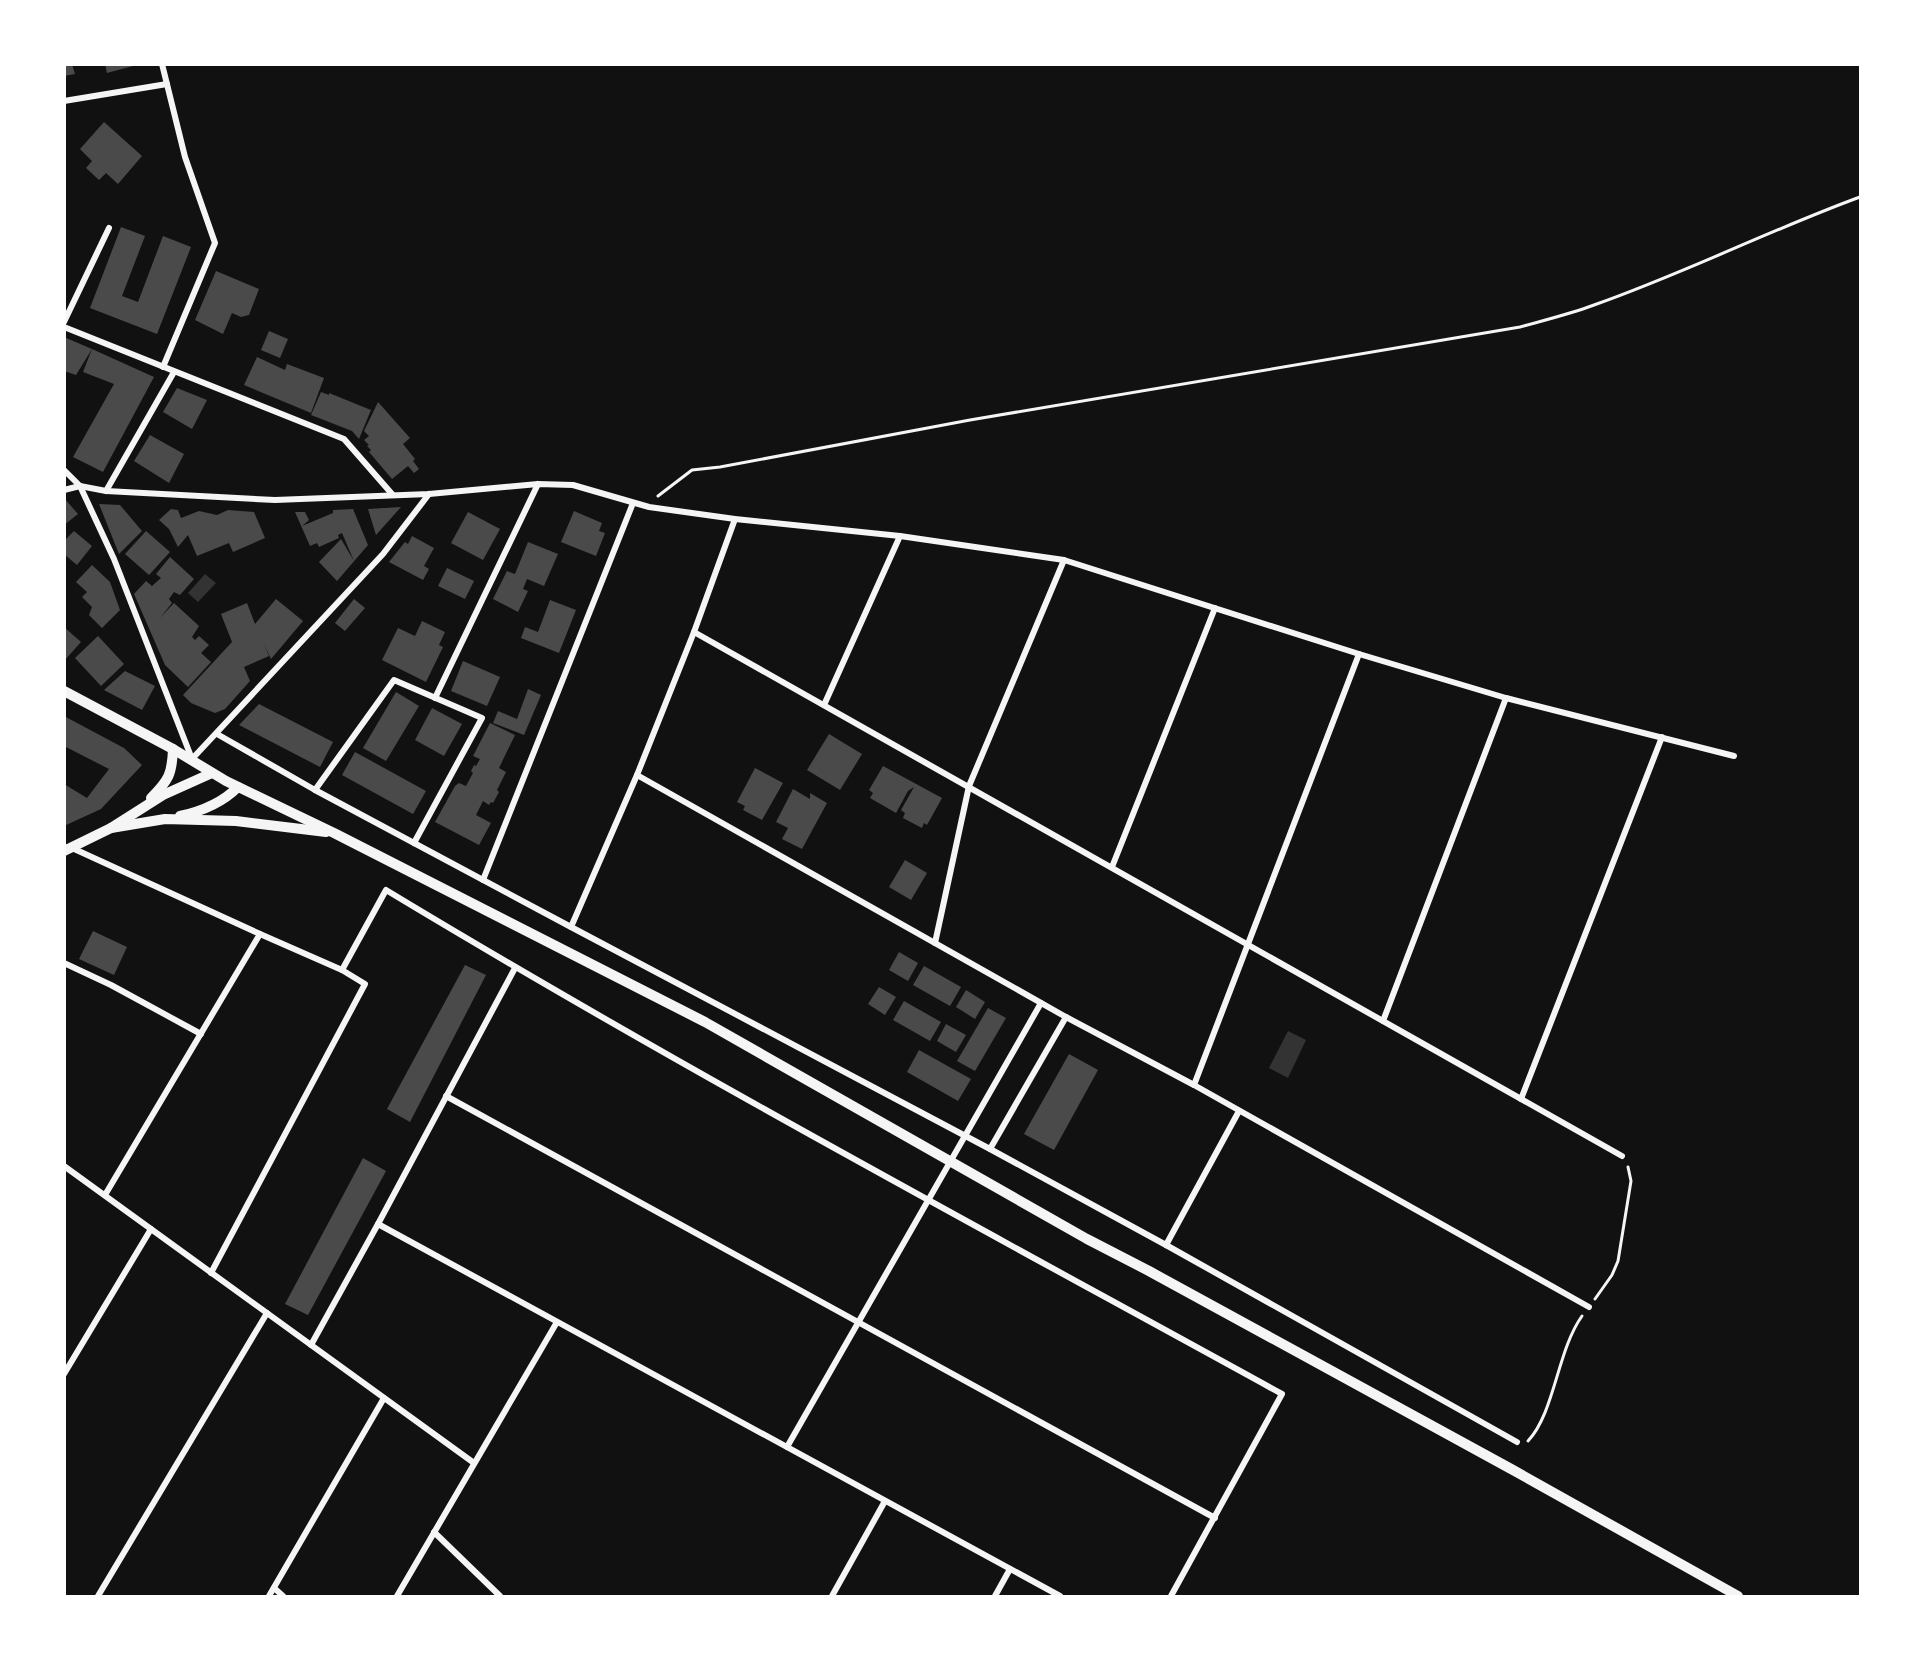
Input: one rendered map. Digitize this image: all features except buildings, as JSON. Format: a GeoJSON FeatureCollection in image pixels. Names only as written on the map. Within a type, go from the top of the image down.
{"type":"FeatureCollection","features":[{"type":"Feature","properties":{"kind":"street"},"geometry":{"type":"LineString","coordinates":[[162,64],[184,157],[215,243],[163,368]]}},
{"type":"Feature","properties":{"kind":"street"},"geometry":{"type":"LineString","coordinates":[[64,101],[167,84]]}},
{"type":"Feature","properties":{"kind":"street"},"geometry":{"type":"LineString","coordinates":[[64,322],[109,228]]}},
{"type":"Feature","properties":{"kind":"street"},"geometry":{"type":"LineString","coordinates":[[64,327],[344,439],[392,494]]}},
{"type":"Feature","properties":{"kind":"street"},"geometry":{"type":"LineString","coordinates":[[106,491],[174,372]]}},
{"type":"Feature","properties":{"kind":"street"},"geometry":{"type":"LineString","coordinates":[[64,470],[81,486],[114,559],[192,759]]}},
{"type":"Feature","properties":{"kind":"street"},"geometry":{"type":"LineString","coordinates":[[64,490],[81,486],[106,491],[275,500],[429,494],[537,484],[573,486],[649,507],[735,519],[900,536],[1064,561],[1506,698],[1734,756]]}},
{"type":"Feature","properties":{"kind":"street"},"geometry":{"type":"LineString","coordinates":[[435,698],[537,484]]}},
{"type":"Feature","properties":{"kind":"street"},"geometry":{"type":"LineString","coordinates":[[192,759],[383,554],[429,494]]}},
{"type":"Feature","properties":{"kind":"street"},"geometry":{"type":"LineString","coordinates":[[483,880],[633,503]]}},
{"type":"Feature","properties":{"kind":"street"},"geometry":{"type":"LineString","coordinates":[[571,927],[637,775],[694,632],[735,519]]}},
{"type":"Feature","properties":{"kind":"street"},"geometry":{"type":"LineString","coordinates":[[824,705],[900,536]]}},
{"type":"Feature","properties":{"kind":"street"},"geometry":{"type":"LineString","coordinates":[[935,943],[969,786],[1064,561]]}},
{"type":"Feature","properties":{"kind":"street"},"geometry":{"type":"LineString","coordinates":[[1112,867],[1215,608]]}},
{"type":"Feature","properties":{"kind":"street"},"geometry":{"type":"LineString","coordinates":[[694,632],[1622,1156]]}},
{"type":"Feature","properties":{"kind":"street"},"geometry":{"type":"LineString","coordinates":[[1194,1085],[1359,654]]}},
{"type":"Feature","properties":{"kind":"street"},"geometry":{"type":"LineString","coordinates":[[315,790],[394,680],[482,718],[414,843]]}},
{"type":"Feature","properties":{"kind":"street"},"geometry":{"type":"LineString","coordinates":[[64,691],[192,759],[238,787],[334,833],[705,1022],[950,1162],[1503,1464],[1738,1596]]}},
{"type":"Feature","properties":{"kind":"street"},"geometry":{"type":"LineString","coordinates":[[1383,1021],[1506,698]]}},
{"type":"Feature","properties":{"kind":"street"},"geometry":{"type":"LineString","coordinates":[[217,734],[315,790],[990,1149],[1517,1442]]}},
{"type":"Feature","properties":{"kind":"street"},"geometry":{"type":"LineString","coordinates":[[1521,1100],[1662,737]]}},
{"type":"Feature","properties":{"kind":"street"},"geometry":{"type":"LineString","coordinates":[[136,812],[166,783],[172,768],[173,749]]}},
{"type":"Feature","properties":{"kind":"street"},"geometry":{"type":"LineString","coordinates":[[68,849],[111,828],[163,795],[212,772]]}},
{"type":"Feature","properties":{"kind":"street"},"geometry":{"type":"LineString","coordinates":[[637,775],[1066,1017],[1194,1085],[1589,1307]]}},
{"type":"Feature","properties":{"kind":"street"},"geometry":{"type":"LineString","coordinates":[[111,828],[196,812],[226,799],[238,787]]}},
{"type":"Feature","properties":{"kind":"street"},"geometry":{"type":"LineString","coordinates":[[165,819],[236,821],[334,833]]}},
{"type":"Feature","properties":{"kind":"street"},"geometry":{"type":"LineString","coordinates":[[68,849],[342,970],[365,984],[211,1273]]}},
{"type":"Feature","properties":{"kind":"street"},"geometry":{"type":"LineString","coordinates":[[342,970],[386,890],[515,968],[928,1200],[1282,1394],[1171,1596]]}},
{"type":"Feature","properties":{"kind":"street"},"geometry":{"type":"LineString","coordinates":[[105,1195],[260,934]]}},
{"type":"Feature","properties":{"kind":"street"},"geometry":{"type":"LineString","coordinates":[[64,963],[111,985],[201,1034]]}},
{"type":"Feature","properties":{"kind":"street"},"geometry":{"type":"LineString","coordinates":[[311,1345],[515,968]]}},
{"type":"Feature","properties":{"kind":"street"},"geometry":{"type":"LineString","coordinates":[[787,1448],[1041,1003]]}},
{"type":"Feature","properties":{"kind":"street"},"geometry":{"type":"LineString","coordinates":[[990,1149],[1066,1017]]}},
{"type":"Feature","properties":{"kind":"street"},"geometry":{"type":"LineString","coordinates":[[446,1096],[1215,1518]]}},
{"type":"Feature","properties":{"kind":"street"},"geometry":{"type":"LineString","coordinates":[[1166,1245],[1239,1111]]}},
{"type":"Feature","properties":{"kind":"street"},"geometry":{"type":"LineString","coordinates":[[64,1166],[474,1463]]}},
{"type":"Feature","properties":{"kind":"street"},"geometry":{"type":"LineString","coordinates":[[378,1224],[1060,1596]]}},
{"type":"Feature","properties":{"kind":"street"},"geometry":{"type":"LineString","coordinates":[[64,1374],[151,1229]]}},
{"type":"Feature","properties":{"kind":"street"},"geometry":{"type":"LineString","coordinates":[[98,1596],[267,1313]]}},
{"type":"Feature","properties":{"kind":"street"},"geometry":{"type":"LineString","coordinates":[[397,1596],[557,1322]]}},
{"type":"Feature","properties":{"kind":"street"},"geometry":{"type":"LineString","coordinates":[[269,1596],[384,1398]]}},
{"type":"Feature","properties":{"kind":"street"},"geometry":{"type":"LineString","coordinates":[[832,1596],[885,1501]]}},
{"type":"Feature","properties":{"kind":"street"},"geometry":{"type":"LineString","coordinates":[[434,1532],[500,1596]]}},
{"type":"Feature","properties":{"kind":"street"},"geometry":{"type":"LineString","coordinates":[[995,1596],[1010,1569]]}},
{"type":"Feature","properties":{"kind":"street"},"geometry":{"type":"LineString","coordinates":[[274,1588],[283,1596]]}},
{"type":"Feature","properties":{"kind":"path"},"geometry":{"type":"LineString","coordinates":[[649,507],[660,492],[692,470],[720,467],[987,417],[1520,327],[1593,306],[1716,257],[1807,216],[1860,197]]}},
{"type":"Feature","properties":{"kind":"shaded area"},"geometry":{"type":"Polygon","coordinates":[[[205,574],[216,583],[198,602],[188,593],[205,574]]]}},
{"type":"Feature","properties":{"kind":"shaded area"},"geometry":{"type":"Polygon","coordinates":[[[1288,1031],[1306,1040],[1288,1078],[1269,1068],[1288,1031]]]}}]}
